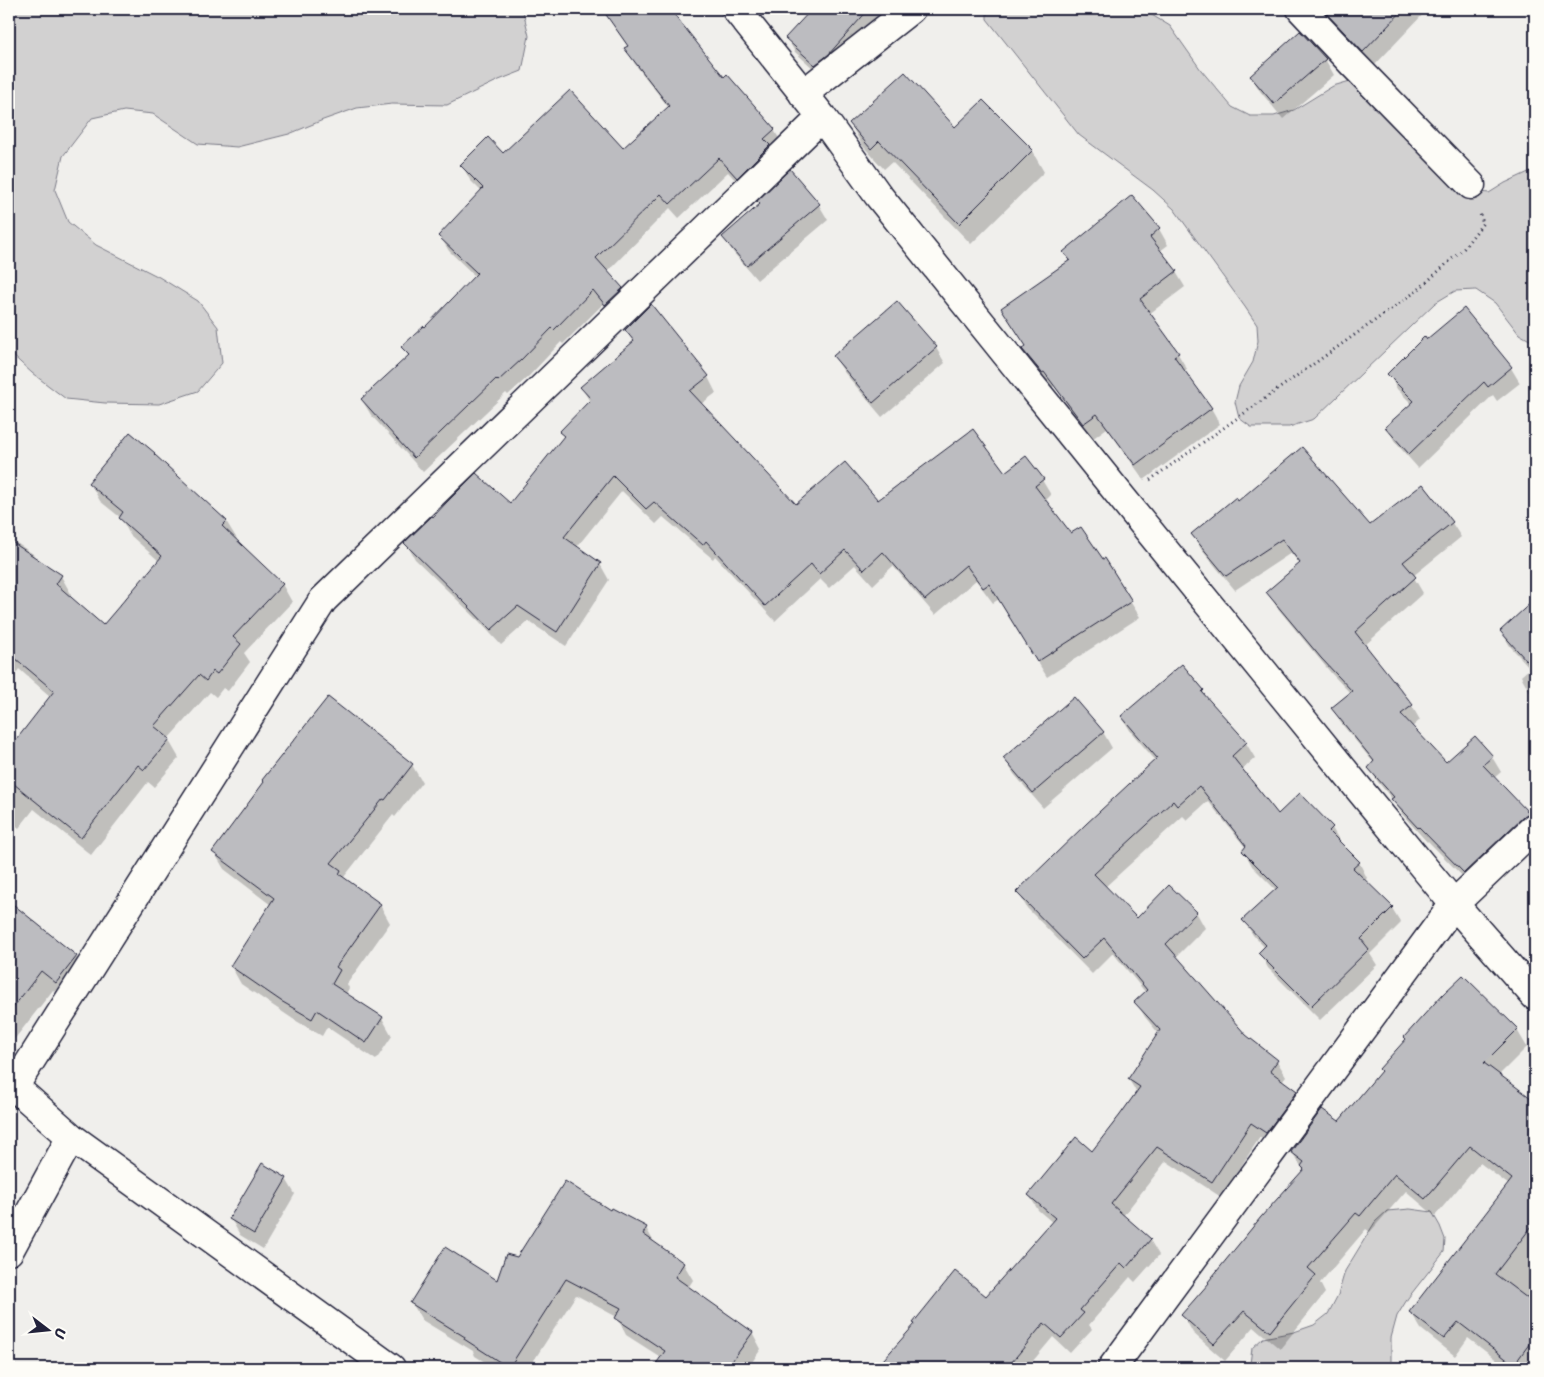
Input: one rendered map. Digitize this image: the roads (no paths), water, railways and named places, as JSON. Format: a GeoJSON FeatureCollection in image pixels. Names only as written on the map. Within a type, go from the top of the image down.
{"type":"FeatureCollection","features":[{"type":"Feature","properties":{"kind":"street"},"geometry":{"type":"LineString","coordinates":[[736,9],[822,117],[878,195],[1123,499],[1454,904],[1535,996]]}},
{"type":"Feature","properties":{"kind":"street"},"geometry":{"type":"LineString","coordinates":[[804,94],[910,9]]}},
{"type":"Feature","properties":{"kind":"street"},"geometry":{"type":"LineString","coordinates":[[1301,9],[1471,185]]}},
{"type":"Feature","properties":{"kind":"street"},"geometry":{"type":"LineString","coordinates":[[391,1368],[71,1137],[11,1085],[323,600],[822,117]]}},
{"type":"Feature","properties":{"kind":"street"},"geometry":{"type":"LineString","coordinates":[[1112,1368],[1454,904],[1535,826]]}},
{"type":"Feature","properties":{"kind":"street"},"geometry":{"type":"LineString","coordinates":[[9,1252],[71,1137]]}}]}
